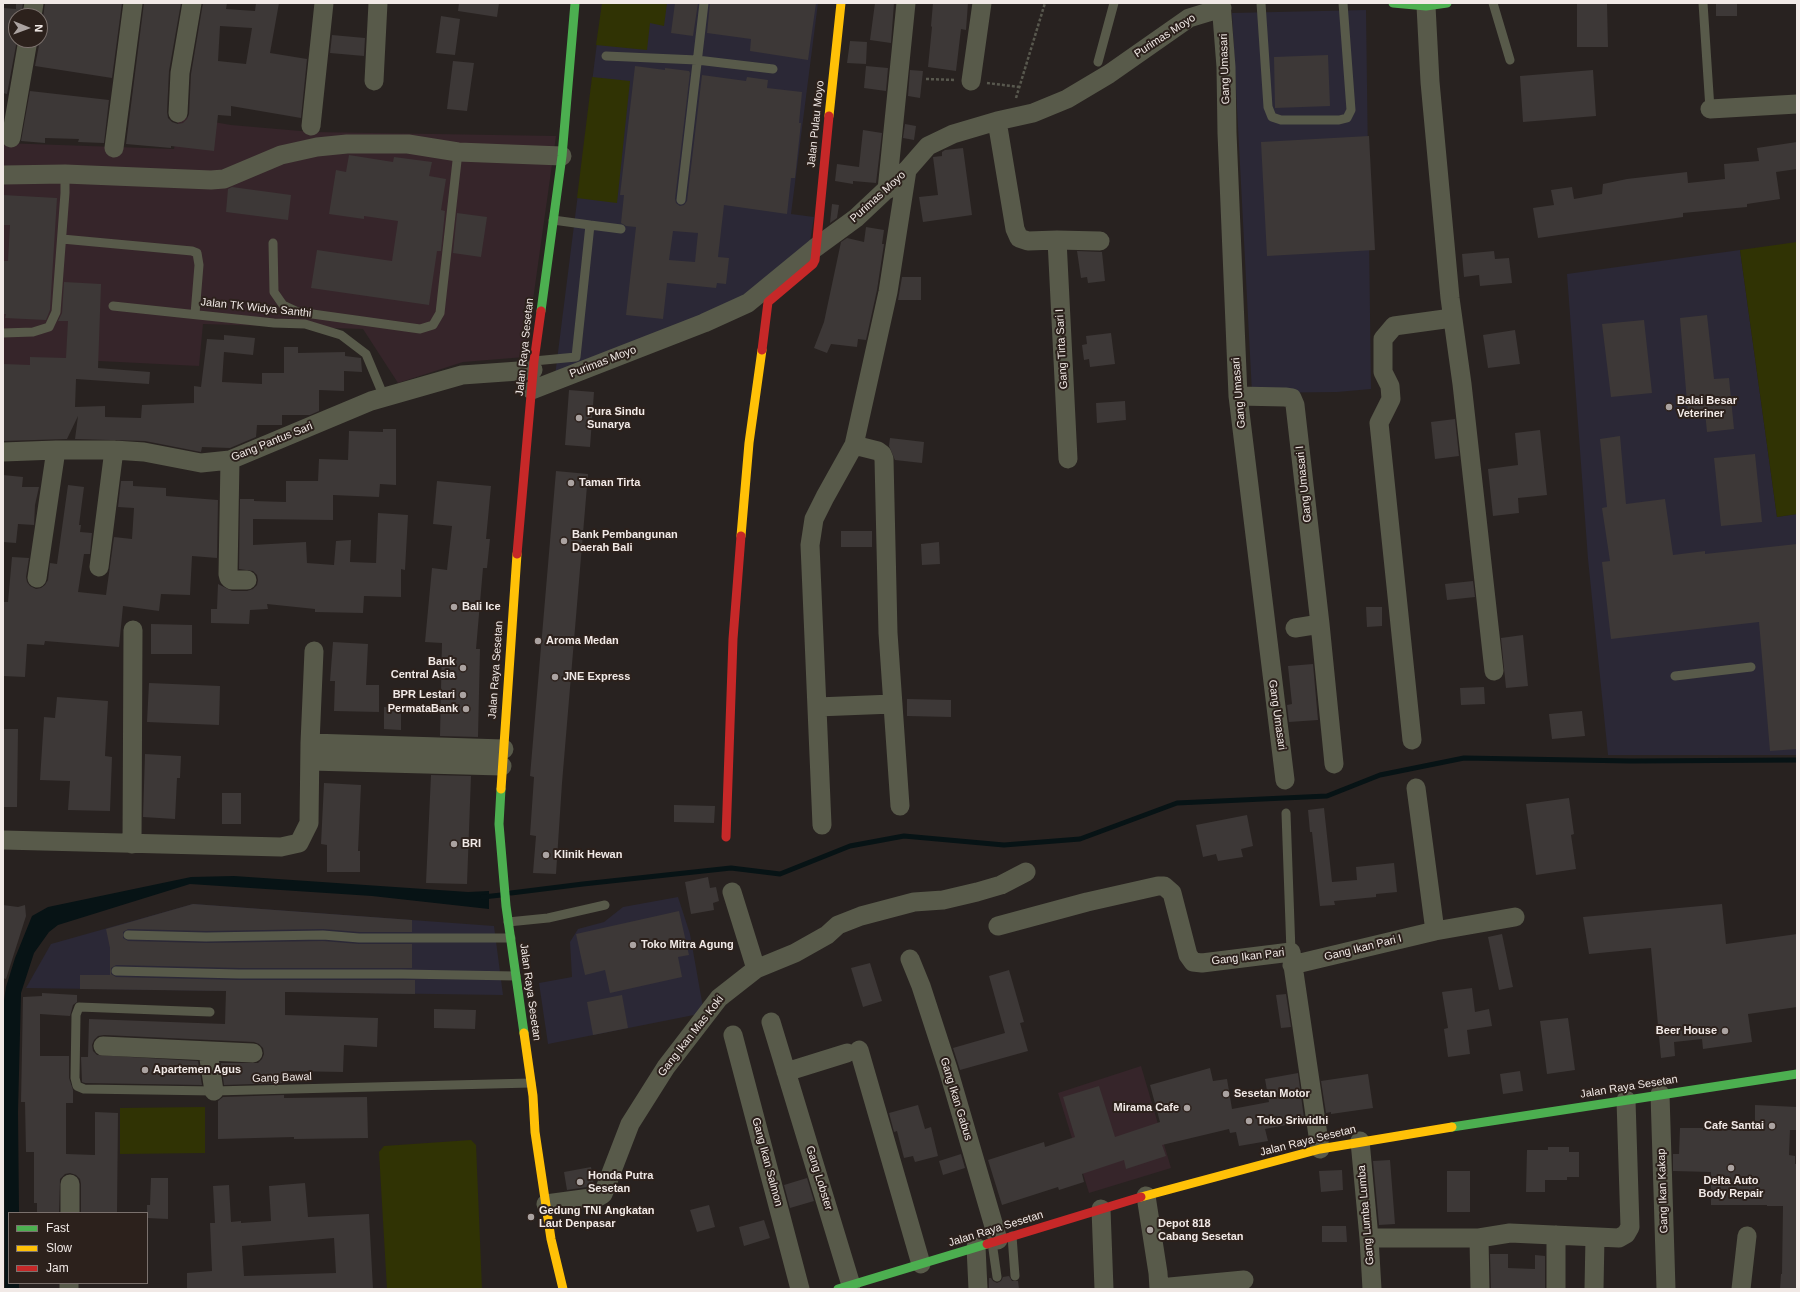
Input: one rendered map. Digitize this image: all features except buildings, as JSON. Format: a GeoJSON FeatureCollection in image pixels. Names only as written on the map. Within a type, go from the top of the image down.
{"type":"FeatureCollection","features":[{"type":"Feature","properties":{"kind":"main road","name":"Jalan Raya Sesetan"},"geometry":{"type":"LineString","coordinates":[[563,1289],[551,1239],[535,1132],[531,1083],[506,906],[499,824],[514,581],[534,365],[562,156],[575,3]]}},
{"type":"Feature","properties":{"kind":"main road","name":"Jalan Pulau Moyo"},"geometry":{"type":"LineString","coordinates":[[726,838],[733,639],[739,554],[749,443],[759,377],[766,309],[768,302],[813,264],[815,260],[815,248],[841,3]]}},
{"type":"Feature","properties":{"kind":"main road"},"geometry":{"type":"LineString","coordinates":[[1393,3],[1438,4]]}},
{"type":"Feature","properties":{"kind":"main road","name":"Jalan Raya Sesetan"},"geometry":{"type":"LineString","coordinates":[[845,1287],[885,1283],[921,1264],[1146,1196],[1320,1149],[1360,1141],[1797,1074]]}},
{"type":"Feature","properties":{"kind":"street"},"geometry":{"type":"LineString","coordinates":[[114,148],[133,3]]}},
{"type":"Feature","properties":{"kind":"street"},"geometry":{"type":"LineString","coordinates":[[178,112],[180,73],[192,3]]}},
{"type":"Feature","properties":{"kind":"street"},"geometry":{"type":"LineString","coordinates":[[311,126],[324,3]]}},
{"type":"Feature","properties":{"kind":"street"},"geometry":{"type":"LineString","coordinates":[[374,81],[378,3]]}},
{"type":"Feature","properties":{"kind":"street"},"geometry":{"type":"LineString","coordinates":[[887,190],[906,3]]}},
{"type":"Feature","properties":{"kind":"street"},"geometry":{"type":"LineString","coordinates":[[971,81],[982,3]]}},
{"type":"Feature","properties":{"kind":"street"},"geometry":{"type":"LineString","coordinates":[[1438,4],[1430,82],[1452,318],[1462,384],[1494,671]]}},
{"type":"Feature","properties":{"kind":"street","name":"Purimas Moyo"},"geometry":{"type":"LineString","coordinates":[[532,390],[704,323],[748,303],[815,248],[856,218],[887,190],[928,146],[941,138],[1005,119],[1033,113],[1067,99],[1109,74],[1189,18],[1222,5]]}},
{"type":"Feature","properties":{"kind":"street","name":"Gang Umasari"},"geometry":{"type":"LineString","coordinates":[[1222,5],[1226,67],[1227,133],[1238,396],[1286,780]]}},
{"type":"Feature","properties":{"kind":"street"},"geometry":{"type":"LineString","coordinates":[[11,138],[27,48]]}},
{"type":"Feature","properties":{"kind":"street"},"geometry":{"type":"LineString","coordinates":[[1710,109],[1797,104]]}},
{"type":"Feature","properties":{"kind":"street"},"geometry":{"type":"LineString","coordinates":[[1005,119],[1015,229],[1020,238],[1028,241],[1057,240],[1100,242]]}},
{"type":"Feature","properties":{"kind":"street"},"geometry":{"type":"LineString","coordinates":[[3,175],[65,174],[211,180],[224,179],[281,155],[317,147],[347,144],[408,144],[458,152],[562,156]]}},
{"type":"Feature","properties":{"kind":"street"},"geometry":{"type":"LineString","coordinates":[[822,825],[810,545],[814,519],[825,496],[854,445],[888,292],[907,170]]}},
{"type":"Feature","properties":{"kind":"street","name":"Gang Tirta Sari I"},"geometry":{"type":"LineString","coordinates":[[1057,240],[1068,458]]}},
{"type":"Feature","properties":{"kind":"street"},"geometry":{"type":"LineString","coordinates":[[1412,740],[1379,422],[1391,399],[1390,386],[1383,372],[1383,339],[1394,326],[1452,318]]}},
{"type":"Feature","properties":{"kind":"street","name":"Gang Pantus Sari"},"geometry":{"type":"LineString","coordinates":[[3,452],[114,450],[144,452],[201,463],[230,460],[363,404],[384,397],[462,375],[534,365]]}},
{"type":"Feature","properties":{"kind":"street","name":"Gang Umasari I"},"geometry":{"type":"LineString","coordinates":[[1238,396],[1292,398],[1295,405],[1320,624],[1334,764]]}},
{"type":"Feature","properties":{"kind":"street"},"geometry":{"type":"LineString","coordinates":[[854,445],[878,451],[882,454],[884,459],[888,633],[900,806]]}},
{"type":"Feature","properties":{"kind":"street"},"geometry":{"type":"LineString","coordinates":[[37,578],[56,450]]}},
{"type":"Feature","properties":{"kind":"street"},"geometry":{"type":"LineString","coordinates":[[99,567],[114,450]]}},
{"type":"Feature","properties":{"kind":"street"},"geometry":{"type":"LineString","coordinates":[[230,460],[228,574],[229,578],[232,580],[247,580]]}},
{"type":"Feature","properties":{"kind":"street"},"geometry":{"type":"LineString","coordinates":[[1295,628],[1320,624]]}},
{"type":"Feature","properties":{"kind":"street"},"geometry":{"type":"LineString","coordinates":[[132,844],[133,630]]}},
{"type":"Feature","properties":{"kind":"street"},"geometry":{"type":"LineString","coordinates":[[3,840],[282,847],[299,843],[309,823],[310,743],[314,651]]}},
{"type":"Feature","properties":{"kind":"street"},"geometry":{"type":"LineString","coordinates":[[817,706],[893,704]]}},
{"type":"Feature","properties":{"kind":"street"},"geometry":{"type":"LineString","coordinates":[[310,743],[503,758]]}},
{"type":"Feature","properties":{"kind":"street"},"geometry":{"type":"LineString","coordinates":[[310,761],[503,758]]}},
{"type":"Feature","properties":{"kind":"street"},"geometry":{"type":"LineString","coordinates":[[1416,788],[1435,931]]}},
{"type":"Feature","properties":{"kind":"street","name":"Gang Ikan Mas Koki"},"geometry":{"type":"LineString","coordinates":[[546,1204],[598,1197],[602,1194],[630,1124],[666,1067],[719,998],[756,969],[795,953],[827,935],[838,925],[861,916],[914,902],[943,900],[977,892],[1001,885],[1026,872]]}},
{"type":"Feature","properties":{"kind":"street","name":"Gang Ikan Pari"},"geometry":{"type":"LineString","coordinates":[[998,926],[1087,902],[1158,886],[1164,886],[1172,893],[1188,955],[1193,962],[1202,963],[1291,959],[1320,1149]]}},
{"type":"Feature","properties":{"kind":"street"},"geometry":{"type":"LineString","coordinates":[[732,892],[756,969]]}},
{"type":"Feature","properties":{"kind":"street","name":"Gang Ikan Pari I"},"geometry":{"type":"LineString","coordinates":[[1291,959],[1516,917]]}},
{"type":"Feature","properties":{"kind":"street","name":"Gang Ikan Gabus"},"geometry":{"type":"LineString","coordinates":[[910,959],[921,986],[948,1069],[995,1242],[978,1289]]}},
{"type":"Feature","properties":{"kind":"street","name":"Gang Lobster"},"geometry":{"type":"LineString","coordinates":[[771,1022],[845,1287]]}},
{"type":"Feature","properties":{"kind":"street","name":"Gang Ikan Salmon"},"geometry":{"type":"LineString","coordinates":[[733,1035],[800,1289]]}},
{"type":"Feature","properties":{"kind":"street"},"geometry":{"type":"LineString","coordinates":[[103,1046],[253,1053]]}},
{"type":"Feature","properties":{"kind":"street"},"geometry":{"type":"LineString","coordinates":[[208,1052],[214,1092]]}},
{"type":"Feature","properties":{"kind":"street"},"geometry":{"type":"LineString","coordinates":[[786,1072],[853,1052],[921,1264]]}},
{"type":"Feature","properties":{"kind":"street","name":"Gang Ikan Kakap"},"geometry":{"type":"LineString","coordinates":[[1660,1094],[1666,1289]]}},
{"type":"Feature","properties":{"kind":"street"},"geometry":{"type":"LineString","coordinates":[[1369,1238],[1479,1238],[1510,1233],[1619,1238],[1626,1234],[1630,1227],[1626,1100]]}},
{"type":"Feature","properties":{"kind":"street","name":"Gang Lumba Lumba"},"geometry":{"type":"LineString","coordinates":[[1360,1141],[1372,1289]]}},
{"type":"Feature","properties":{"kind":"street"},"geometry":{"type":"LineString","coordinates":[[70,1184],[70,1212]]}},
{"type":"Feature","properties":{"kind":"street"},"geometry":{"type":"LineString","coordinates":[[1146,1196],[1159,1289],[1244,1280]]}},
{"type":"Feature","properties":{"kind":"street"},"geometry":{"type":"LineString","coordinates":[[1101,1209],[1104,1289]]}},
{"type":"Feature","properties":{"kind":"street"},"geometry":{"type":"LineString","coordinates":[[1556,1235],[1556,1289]]}},
{"type":"Feature","properties":{"kind":"street"},"geometry":{"type":"LineString","coordinates":[[1741,1289],[1747,1236]]}},
{"type":"Feature","properties":{"kind":"street"},"geometry":{"type":"LineString","coordinates":[[1594,1237],[1594,1289]]}},
{"type":"Feature","properties":{"kind":"street"},"geometry":{"type":"LineString","coordinates":[[1479,1238],[1480,1289]]}},
{"type":"Feature","properties":{"kind":"lane"},"geometry":{"type":"LineString","coordinates":[[681,200],[704,3]]}},
{"type":"Feature","properties":{"kind":"lane"},"geometry":{"type":"LineString","coordinates":[[1098,62],[1114,3]]}},
{"type":"Feature","properties":{"kind":"lane"},"geometry":{"type":"LineString","coordinates":[[1261,3],[1268,106],[1272,117],[1280,120],[1339,120],[1347,118],[1350,110],[1343,3]]}},
{"type":"Feature","properties":{"kind":"lane"},"geometry":{"type":"LineString","coordinates":[[1493,3],[1510,60]]}},
{"type":"Feature","properties":{"kind":"lane"},"geometry":{"type":"LineString","coordinates":[[1703,3],[1710,109]]}},
{"type":"Feature","properties":{"kind":"lane"},"geometry":{"type":"LineString","coordinates":[[606,56],[697,60],[773,69]]}},
{"type":"Feature","properties":{"kind":"lane"},"geometry":{"type":"LineString","coordinates":[[273,243],[274,292],[283,305],[298,312],[420,329],[433,325],[440,313],[458,152]]}},
{"type":"Feature","properties":{"kind":"lane"},"geometry":{"type":"LineString","coordinates":[[3,333],[33,332],[50,327],[56,312],[66,193],[65,174]]}},
{"type":"Feature","properties":{"kind":"lane"},"geometry":{"type":"LineString","coordinates":[[553,220],[621,230]]}},
{"type":"Feature","properties":{"kind":"lane"},"geometry":{"type":"LineString","coordinates":[[534,365],[576,357],[590,225]]}},
{"type":"Feature","properties":{"kind":"lane"},"geometry":{"type":"LineString","coordinates":[[62,239],[192,251],[197,253],[199,265],[195,314]]}},
{"type":"Feature","properties":{"kind":"lane","name":"Jalan TK Widya Santhi"},"geometry":{"type":"LineString","coordinates":[[113,306],[274,323],[305,324],[341,335],[366,354],[384,397]]}},
{"type":"Feature","properties":{"kind":"lane"},"geometry":{"type":"LineString","coordinates":[[1675,676],[1751,667]]}},
{"type":"Feature","properties":{"kind":"lane"},"geometry":{"type":"LineString","coordinates":[[1286,813],[1291,959]]}},
{"type":"Feature","properties":{"kind":"lane"},"geometry":{"type":"LineString","coordinates":[[508,922],[548,918],[605,905]]}},
{"type":"Feature","properties":{"kind":"lane"},"geometry":{"type":"LineString","coordinates":[[128,935],[324,935],[359,938],[511,938]]}},
{"type":"Feature","properties":{"kind":"lane"},"geometry":{"type":"LineString","coordinates":[[116,970],[239,974],[516,976]]}},
{"type":"Feature","properties":{"kind":"lane","name":"Gang Bawal"},"geometry":{"type":"LineString","coordinates":[[210,1012],[80,1007],[76,1015],[75,1078],[77,1086],[84,1090],[214,1092],[531,1083]]}},
{"type":"Feature","properties":{"kind":"lane"},"geometry":{"type":"LineString","coordinates":[[995,1242],[1015,1276]]}},
{"type":"Feature","properties":{"kind":"lane"},"geometry":{"type":"LineString","coordinates":[[995,1242],[997,1278]]}},
{"type":"Feature","properties":{"kind":"path"},"geometry":{"type":"LineString","coordinates":[[1005,119],[1019,87],[1045,3]]}},
{"type":"Feature","properties":{"kind":"shaded area"},"geometry":{"type":"Polygon","coordinates":[[[602,3],[818,3],[791,214],[814,217],[809,248],[740,304],[555,376],[602,3]]]}},
{"type":"Feature","properties":{"kind":"shaded area"},"geometry":{"type":"Polygon","coordinates":[[[1366,10],[1371,389],[1337,392],[1252,393],[1232,13],[1366,10]]]}},
{"type":"Feature","properties":{"kind":"shaded area"},"geometry":{"type":"Polygon","coordinates":[[[179,116],[231,125],[312,132],[556,136],[525,357],[463,362],[398,383],[363,329],[203,324],[199,366],[59,359],[3,377],[3,143],[174,149],[179,116]]]}},
{"type":"Feature","properties":{"kind":"shaded area","name":"Balai Besar Veteriner"},"geometry":{"type":"Polygon","coordinates":[[[1740,250],[1777,517],[1797,514],[1797,755],[1608,755],[1588,559],[1567,274],[1740,250]]]}},
{"type":"Feature","properties":{"kind":"shaded area"},"geometry":{"type":"Polygon","coordinates":[[[234,876],[468,892],[489,891],[489,909],[372,896],[190,884],[58,925],[49,932],[34,953],[21,993],[18,1112],[19,1212],[8,1212],[8,1284],[19,1284],[19,1289],[5,1289],[3,1007],[6,987],[15,958],[32,916],[48,907],[191,877],[234,876]]]}},
{"type":"Feature","properties":{"kind":"shaded area"},"geometry":{"type":"Polygon","coordinates":[[[678,897],[690,934],[704,1013],[548,1044],[539,983],[572,977],[570,942],[578,929],[604,922],[623,907],[678,897]]]}},
{"type":"Feature","properties":{"kind":"shaded area"},"geometry":{"type":"Polygon","coordinates":[[[193,904],[494,926],[503,995],[26,988],[51,944],[193,904]]]}},
{"type":"Feature","properties":{"kind":"shaded area"},"geometry":{"type":"Polygon","coordinates":[[[1141,1066],[1171,1168],[1089,1193],[1058,1093],[1141,1066]]]}},
{"type":"Feature","properties":{"kind":"green space"},"geometry":{"type":"Polygon","coordinates":[[[602,3],[667,3],[664,26],[650,23],[647,50],[596,45],[602,3]]]}},
{"type":"Feature","properties":{"kind":"green space"},"geometry":{"type":"Polygon","coordinates":[[[592,77],[630,81],[617,203],[577,198],[592,77]]]}},
{"type":"Feature","properties":{"kind":"green space"},"geometry":{"type":"Polygon","coordinates":[[[1797,242],[1797,514],[1777,517],[1740,250],[1797,242]]]}},
{"type":"Feature","properties":{"kind":"green space"},"geometry":{"type":"Polygon","coordinates":[[[205,1107],[205,1153],[120,1154],[120,1108],[205,1107]]]}},
{"type":"Feature","properties":{"kind":"green space"},"geometry":{"type":"Polygon","coordinates":[[[471,1140],[476,1145],[482,1289],[387,1289],[379,1152],[384,1146],[471,1140]]]}},
{"type":"Feature","properties":{"kind":"waterway"},"geometry":{"type":"LineString","coordinates":[[511,893],[731,868],[780,874],[850,846],[904,836],[1004,845],[1080,839],[1177,803],[1327,796],[1380,775],[1464,758],[1631,761],[1797,760]]}},
{"type":"Feature","properties":{"kind":"waterway"},"geometry":{"type":"LineString","coordinates":[[483,897],[501,895]]}},
{"type":"Feature","properties":{"kind":"traffic: fast"},"geometry":{"type":"LineString","coordinates":[[541,311],[562,156],[575,3]]}},
{"type":"Feature","properties":{"kind":"traffic: fast"},"geometry":{"type":"LineString","coordinates":[[1393,3],[1426,6],[1447,3]]}},
{"type":"Feature","properties":{"kind":"traffic: fast"},"geometry":{"type":"LineString","coordinates":[[501,789],[499,824],[506,906],[524,1033]]}},
{"type":"Feature","properties":{"kind":"traffic: fast"},"geometry":{"type":"LineString","coordinates":[[1452,1127],[1797,1074]]}},
{"type":"Feature","properties":{"kind":"traffic: fast"},"geometry":{"type":"LineString","coordinates":[[838,1289],[987,1244]]}},
{"type":"Feature","properties":{"kind":"traffic: slow"},"geometry":{"type":"LineString","coordinates":[[829,116],[841,3]]}},
{"type":"Feature","properties":{"kind":"traffic: slow"},"geometry":{"type":"LineString","coordinates":[[741,536],[749,443],[762,350]]}},
{"type":"Feature","properties":{"kind":"traffic: slow"},"geometry":{"type":"LineString","coordinates":[[501,789],[517,554]]}},
{"type":"Feature","properties":{"kind":"traffic: slow"},"geometry":{"type":"LineString","coordinates":[[524,1033],[533,1096],[535,1132],[551,1239],[563,1289]]}},
{"type":"Feature","properties":{"kind":"traffic: slow"},"geometry":{"type":"LineString","coordinates":[[1141,1197],[1320,1149],[1452,1127]]}},
{"type":"Feature","properties":{"kind":"traffic: jam"},"geometry":{"type":"LineString","coordinates":[[762,350],[768,302],[813,264],[815,260],[829,116]]}},
{"type":"Feature","properties":{"kind":"traffic: jam"},"geometry":{"type":"LineString","coordinates":[[517,554],[534,361],[541,311]]}},
{"type":"Feature","properties":{"kind":"traffic: jam"},"geometry":{"type":"LineString","coordinates":[[726,837],[733,639],[741,536]]}},
{"type":"Feature","properties":{"kind":"traffic: jam"},"geometry":{"type":"LineString","coordinates":[[987,1244],[1141,1197]]}},
{"type":"Feature","properties":{"kind":"place","name":"Balai Besar Veteriner"},"geometry":{"type":"Point","coordinates":[1669,407]}},
{"type":"Feature","properties":{"kind":"place","name":"Pura Sindu Sunarya"},"geometry":{"type":"Point","coordinates":[579,418]}},
{"type":"Feature","properties":{"kind":"place","name":"Taman Tirta"},"geometry":{"type":"Point","coordinates":[571,483]}},
{"type":"Feature","properties":{"kind":"place","name":"Bank Pembangunan Daerah Bali"},"geometry":{"type":"Point","coordinates":[564,541]}},
{"type":"Feature","properties":{"kind":"place","name":"Bali Ice"},"geometry":{"type":"Point","coordinates":[454,607]}},
{"type":"Feature","properties":{"kind":"place","name":"Aroma Medan"},"geometry":{"type":"Point","coordinates":[538,641]}},
{"type":"Feature","properties":{"kind":"place","name":"Bank Central Asia"},"geometry":{"type":"Point","coordinates":[463,668]}},
{"type":"Feature","properties":{"kind":"place","name":"JNE Express"},"geometry":{"type":"Point","coordinates":[555,677]}},
{"type":"Feature","properties":{"kind":"place","name":"BPR Lestari"},"geometry":{"type":"Point","coordinates":[463,695]}},
{"type":"Feature","properties":{"kind":"place","name":"PermataBank"},"geometry":{"type":"Point","coordinates":[466,709]}},
{"type":"Feature","properties":{"kind":"place","name":"BRI"},"geometry":{"type":"Point","coordinates":[454,844]}},
{"type":"Feature","properties":{"kind":"place","name":"Klinik Hewan"},"geometry":{"type":"Point","coordinates":[546,855]}},
{"type":"Feature","properties":{"kind":"place","name":"Toko Mitra Agung"},"geometry":{"type":"Point","coordinates":[633,945]}},
{"type":"Feature","properties":{"kind":"place","name":"Beer House"},"geometry":{"type":"Point","coordinates":[1725,1031]}},
{"type":"Feature","properties":{"kind":"place","name":"Apartemen Agus"},"geometry":{"type":"Point","coordinates":[145,1070]}},
{"type":"Feature","properties":{"kind":"place","name":"Sesetan Motor"},"geometry":{"type":"Point","coordinates":[1226,1094]}},
{"type":"Feature","properties":{"kind":"place","name":"Mirama Cafe"},"geometry":{"type":"Point","coordinates":[1187,1108]}},
{"type":"Feature","properties":{"kind":"place","name":"Toko Sriwidhi"},"geometry":{"type":"Point","coordinates":[1249,1121]}},
{"type":"Feature","properties":{"kind":"place","name":"Cafe Santai"},"geometry":{"type":"Point","coordinates":[1772,1126]}},
{"type":"Feature","properties":{"kind":"place","name":"Delta Auto Body Repair"},"geometry":{"type":"Point","coordinates":[1731,1168]}},
{"type":"Feature","properties":{"kind":"place","name":"Honda Putra Sesetan"},"geometry":{"type":"Point","coordinates":[580,1182]}},
{"type":"Feature","properties":{"kind":"place","name":"Gedung TNI Angkatan Laut Denpasar"},"geometry":{"type":"Point","coordinates":[531,1217]}},
{"type":"Feature","properties":{"kind":"place","name":"Depot 818 Cabang Sesetan"},"geometry":{"type":"Point","coordinates":[1150,1230]}}]}
